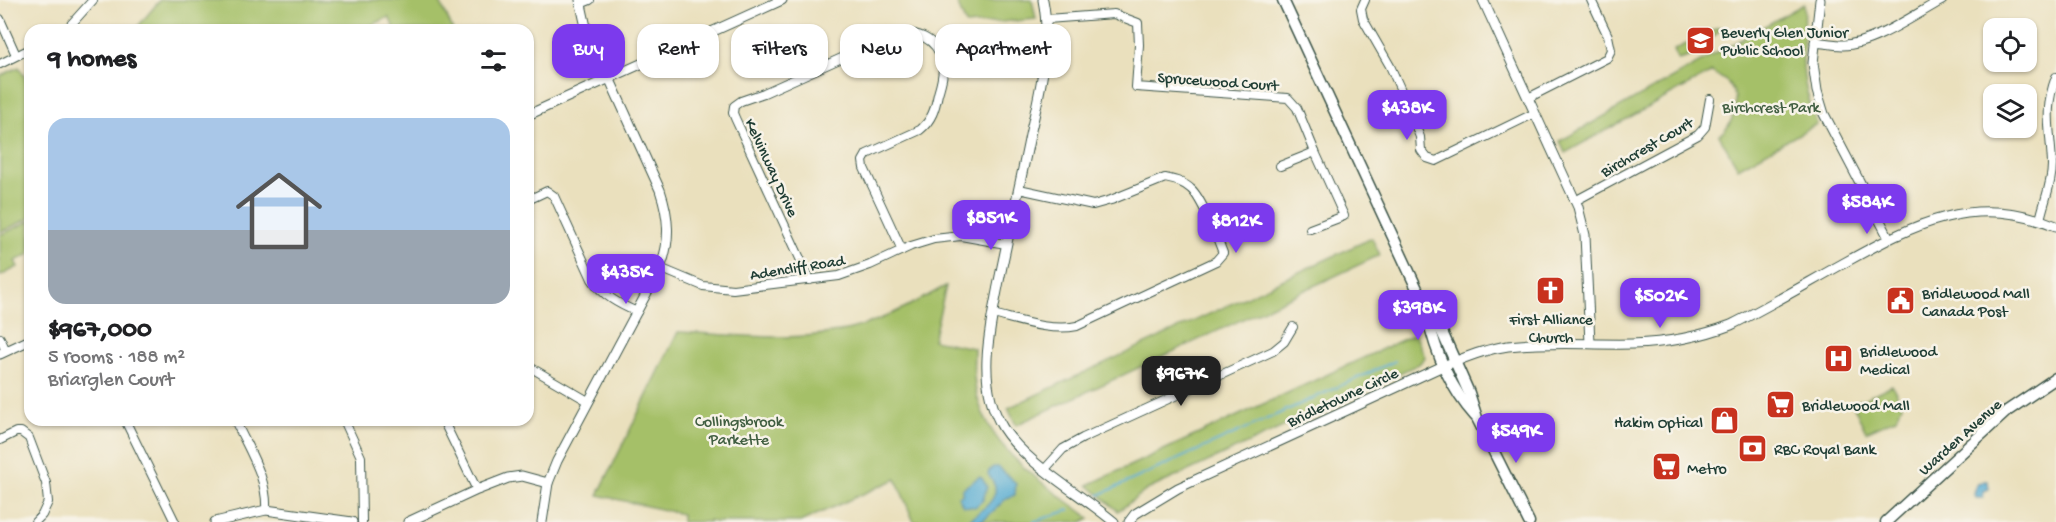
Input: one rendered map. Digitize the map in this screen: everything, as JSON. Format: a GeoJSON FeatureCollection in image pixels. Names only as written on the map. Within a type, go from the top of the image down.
{"type":"FeatureCollection","features":[{"type":"Feature","properties":{"kind":"main road"},"geometry":{"type":"LineString","coordinates":[[1283,0],[1425,306],[1456,360],[1470,393],[1477,418],[1529,522]]}},
{"type":"Feature","properties":{"kind":"main road"},"geometry":{"type":"LineString","coordinates":[[1425,306],[1432,338],[1443,366],[1464,403],[1477,418]]}},
{"type":"Feature","properties":{"kind":"main road","name":"Warden Avenue"},"geometry":{"type":"LineString","coordinates":[[1886,522],[2007,411],[2056,378]]}},
{"type":"Feature","properties":{"kind":"street"},"geometry":{"type":"LineString","coordinates":[[71,24],[93,0]]}},
{"type":"Feature","properties":{"kind":"street"},"geometry":{"type":"LineString","coordinates":[[585,24],[580,2],[590,0]]}},
{"type":"Feature","properties":{"kind":"street"},"geometry":{"type":"LineString","coordinates":[[625,71],[782,0]]}},
{"type":"Feature","properties":{"kind":"street"},"geometry":{"type":"LineString","coordinates":[[1043,0],[1047,20],[1047,44],[1042,78],[989,330],[986,370],[994,409],[1013,441],[1045,469],[1114,522]]}},
{"type":"Feature","properties":{"kind":"street"},"geometry":{"type":"LineString","coordinates":[[1365,0],[1361,9],[1363,19],[1390,66],[1412,114],[1420,137],[1421,150],[1427,158],[1436,161],[1535,113]]}},
{"type":"Feature","properties":{"kind":"street"},"geometry":{"type":"LineString","coordinates":[[1484,0],[1575,201],[1585,235],[1590,343]]}},
{"type":"Feature","properties":{"kind":"street"},"geometry":{"type":"LineString","coordinates":[[1528,98],[1606,58],[1611,50],[1608,36],[1592,0]]}},
{"type":"Feature","properties":{"kind":"street"},"geometry":{"type":"LineString","coordinates":[[1820,0],[1814,76],[1824,114],[1889,238]]}},
{"type":"Feature","properties":{"kind":"street"},"geometry":{"type":"LineString","coordinates":[[1815,42],[1845,45],[1860,43],[1874,38],[1942,0]]}},
{"type":"Feature","properties":{"kind":"street","name":"Sprucewood Court"},"geometry":{"type":"LineString","coordinates":[[1047,20],[1114,14],[1138,23],[1136,87],[1288,98],[1297,108],[1344,216],[1310,229]]}},
{"type":"Feature","properties":{"kind":"street"},"geometry":{"type":"LineString","coordinates":[[0,19],[16,55]]}},
{"type":"Feature","properties":{"kind":"street","name":"Kelvinway Drive"},"geometry":{"type":"LineString","coordinates":[[810,280],[735,118],[734,106],[741,100],[764,93],[895,34],[905,32],[918,34],[930,40],[943,61],[942,79],[934,113],[920,130],[867,154],[863,160],[864,168],[902,250]]}},
{"type":"Feature","properties":{"kind":"street"},"geometry":{"type":"LineString","coordinates":[[0,64],[24,52]]}},
{"type":"Feature","properties":{"kind":"street"},"geometry":{"type":"LineString","coordinates":[[2040,220],[2052,175],[2047,116],[2056,77]]}},
{"type":"Feature","properties":{"kind":"street"},"geometry":{"type":"LineString","coordinates":[[534,112],[609,78],[660,190],[666,209],[668,240],[660,268],[588,401],[548,483],[542,522]]}},
{"type":"Feature","properties":{"kind":"street","name":"Birchcrest Court"},"geometry":{"type":"LineString","coordinates":[[1575,201],[1698,135],[1705,127],[1710,99]]}},
{"type":"Feature","properties":{"kind":"street"},"geometry":{"type":"LineString","coordinates":[[1280,166],[1315,152]]}},
{"type":"Feature","properties":{"kind":"street"},"geometry":{"type":"LineString","coordinates":[[993,314],[1047,326],[1077,326],[1216,261],[1223,253],[1193,190],[1183,183],[1165,178],[1093,205],[1019,189]]}},
{"type":"Feature","properties":{"kind":"street"},"geometry":{"type":"LineString","coordinates":[[534,197],[547,191],[554,196],[598,288],[606,296],[637,312]]}},
{"type":"Feature","properties":{"kind":"street","name":"Bridletowne Circle"},"geometry":{"type":"LineString","coordinates":[[1129,522],[1135,514],[1178,488],[1456,360],[1484,351],[1509,346],[1663,342],[1705,334],[1754,313],[1889,238],[1932,220],[1980,212],[2009,213],[2056,226]]}},
{"type":"Feature","properties":{"kind":"street","name":"Adencliff Road"},"geometry":{"type":"LineString","coordinates":[[660,268],[702,286],[725,290],[839,276],[934,239],[961,236],[1006,244]]}},
{"type":"Feature","properties":{"kind":"street"},"geometry":{"type":"LineString","coordinates":[[1045,469],[1063,449],[1083,438],[1274,351],[1284,342],[1293,327]]}},
{"type":"Feature","properties":{"kind":"street"},"geometry":{"type":"LineString","coordinates":[[0,338],[3,353],[24,343]]}},
{"type":"Feature","properties":{"kind":"street"},"geometry":{"type":"LineString","coordinates":[[534,370],[588,401]]}},
{"type":"Feature","properties":{"kind":"street"},"geometry":{"type":"LineString","coordinates":[[128,426],[175,522]]}},
{"type":"Feature","properties":{"kind":"street"},"geometry":{"type":"LineString","coordinates":[[238,426],[264,482],[266,510]]}},
{"type":"Feature","properties":{"kind":"street"},"geometry":{"type":"LineString","coordinates":[[347,426],[361,457],[362,522]]}},
{"type":"Feature","properties":{"kind":"street"},"geometry":{"type":"LineString","coordinates":[[446,426],[477,490]]}},
{"type":"Feature","properties":{"kind":"street"},"geometry":{"type":"LineString","coordinates":[[0,440],[16,432],[21,432],[29,438],[46,483],[48,502],[42,515],[35,522]]}},
{"type":"Feature","properties":{"kind":"street"},"geometry":{"type":"LineString","coordinates":[[408,522],[477,490],[514,476],[530,477],[548,483]]}},
{"type":"Feature","properties":{"kind":"street"},"geometry":{"type":"LineString","coordinates":[[215,522],[266,510],[309,519],[352,522]]}},
{"type":"Feature","properties":{"kind":"green space"},"geometry":{"type":"Polygon","coordinates":[[[160,0],[439,0],[450,24],[392,24],[389,17],[374,24],[140,24],[160,0]]]}},
{"type":"Feature","properties":{"kind":"green space"},"geometry":{"type":"Polygon","coordinates":[[[956,0],[1032,0],[1036,19],[966,24],[956,0]]]}},
{"type":"Feature","properties":{"kind":"green space","name":"Birchcrest Park"},"geometry":{"type":"Polygon","coordinates":[[[1804,4],[1804,74],[1817,124],[1738,168],[1719,135],[1729,125],[1732,118],[1735,96],[1728,83],[1712,72],[1565,153],[1560,141],[1804,4]]]}},
{"type":"Feature","properties":{"kind":"green space"},"geometry":{"type":"Polygon","coordinates":[[[1723,28],[1709,41],[1694,50],[1689,42],[1691,40],[1700,37],[1704,32],[1723,28]]]}},
{"type":"Feature","properties":{"kind":"green space"},"geometry":{"type":"Polygon","coordinates":[[[1688,43],[1693,52],[1688,57],[1678,60],[1674,50],[1688,43]]]}},
{"type":"Feature","properties":{"kind":"green space"},"geometry":{"type":"Polygon","coordinates":[[[19,67],[24,76],[24,221],[0,232],[0,76],[19,67]]]}},
{"type":"Feature","properties":{"kind":"green space"},"geometry":{"type":"Polygon","coordinates":[[[24,224],[24,257],[15,261],[18,267],[0,276],[0,235],[24,224]]]}},
{"type":"Feature","properties":{"kind":"green space"},"geometry":{"type":"Polygon","coordinates":[[[1372,238],[1380,255],[1016,425],[1008,408],[1372,238]]]}},
{"type":"Feature","properties":{"kind":"green space","name":"Collingsbrook Parkette"},"geometry":{"type":"Polygon","coordinates":[[[946,286],[933,340],[974,348],[974,376],[978,400],[987,422],[1015,459],[1090,518],[1082,522],[914,522],[896,479],[800,522],[714,522],[709,520],[709,522],[682,522],[682,514],[598,495],[678,332],[773,337],[821,335],[867,324],[946,286]]]}},
{"type":"Feature","properties":{"kind":"green space"},"geometry":{"type":"Polygon","coordinates":[[[1415,334],[1425,357],[1419,364],[1147,490],[1118,511],[1088,485],[1415,334]]]}},
{"type":"Feature","properties":{"kind":"green space"},"geometry":{"type":"Polygon","coordinates":[[[1892,385],[1902,405],[1897,418],[1866,432],[1854,407],[1856,401],[1892,385]]]}},
{"type":"Feature","properties":{"kind":"water"},"geometry":{"type":"Polygon","coordinates":[[[993,467],[998,467],[1016,483],[1015,495],[1007,498],[979,522],[966,522],[993,498],[995,487],[988,474],[993,467]]]}},
{"type":"Feature","properties":{"kind":"water"},"geometry":{"type":"Polygon","coordinates":[[[979,477],[987,487],[983,500],[975,507],[963,506],[958,496],[962,495],[962,489],[979,477]]]}},
{"type":"Feature","properties":{"kind":"water"},"geometry":{"type":"Polygon","coordinates":[[[1988,481],[1989,489],[1984,491],[1983,498],[1976,498],[1974,495],[1976,485],[1988,481]]]}},
{"type":"Feature","properties":{"kind":"waterway"},"geometry":{"type":"LineString","coordinates":[[1099,495],[1395,361]]}},
{"type":"Feature","properties":{"kind":"waterway"},"geometry":{"type":"LineString","coordinates":[[1033,522],[1069,510]]}},
{"type":"Feature","properties":{"kind":"place","name":"Beverly Glen Junior Public School"},"geometry":{"type":"Point","coordinates":[1700,40]}},
{"type":"Feature","properties":{"kind":"place","name":"First Alliance Church"},"geometry":{"type":"Point","coordinates":[1551,290]}},
{"type":"Feature","properties":{"kind":"place","name":"Bridlewood Mall Canada Post"},"geometry":{"type":"Point","coordinates":[1901,301]}},
{"type":"Feature","properties":{"kind":"place","name":"Bridlewood Medical"},"geometry":{"type":"Point","coordinates":[1839,359]}},
{"type":"Feature","properties":{"kind":"place","name":"Bridlewood Mall"},"geometry":{"type":"Point","coordinates":[1781,404]}},
{"type":"Feature","properties":{"kind":"place","name":"Hakim Optical"},"geometry":{"type":"Point","coordinates":[1724,421]}},
{"type":"Feature","properties":{"kind":"place","name":"RBC Royal Bank"},"geometry":{"type":"Point","coordinates":[1753,448]}},
{"type":"Feature","properties":{"kind":"place","name":"Metro"},"geometry":{"type":"Point","coordinates":[1666,467]}}]}
